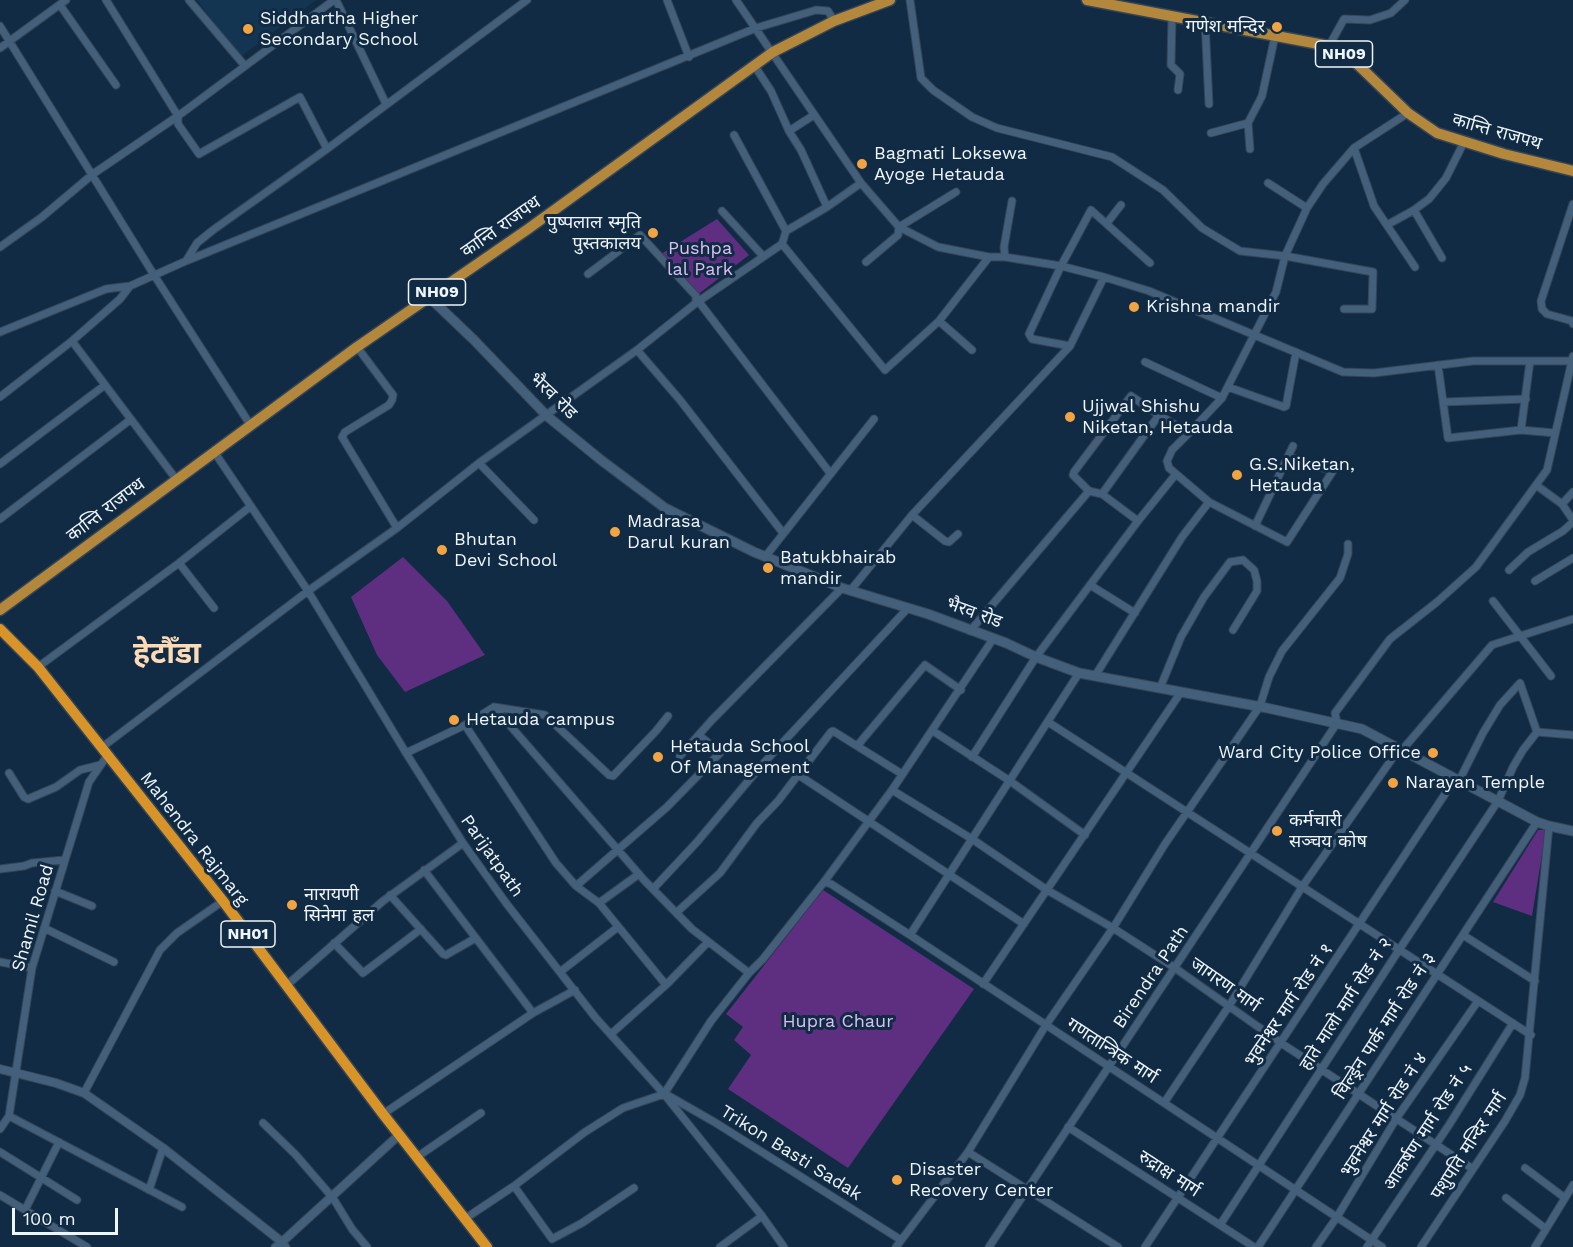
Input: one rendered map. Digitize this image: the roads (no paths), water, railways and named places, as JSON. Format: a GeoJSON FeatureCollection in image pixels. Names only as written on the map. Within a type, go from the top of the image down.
{"type":"FeatureCollection","features":[{"type":"Feature","properties":{"kind":"highway","name":"Mahendra Rajmarg"},"geometry":{"type":"LineString","coordinates":[[0,629],[38,668],[103,756],[223,901],[399,1135],[487,1247]]}},
{"type":"Feature","properties":{"kind":"main road","name":"कान्ति राजपथ"},"geometry":{"type":"LineString","coordinates":[[0,610],[357,347],[528,229],[754,65],[773,52],[834,21],[890,0]]}},
{"type":"Feature","properties":{"kind":"main road","name":"कान्ति राजपथ"},"geometry":{"type":"LineString","coordinates":[[1087,0],[1329,46],[1352,59],[1408,113],[1437,133],[1504,154],[1573,171]]}},
{"type":"Feature","properties":{"kind":"main road","name":"भैरव रोड"},"geometry":{"type":"LineString","coordinates":[[429,297],[547,416],[665,508],[765,557],[846,590],[908,608],[993,639],[1079,674],[1260,706],[1362,729],[1538,822],[1573,831]]}},
{"type":"Feature","properties":{"kind":"street"},"geometry":{"type":"LineString","coordinates":[[106,0],[178,116],[178,124],[199,154],[300,97],[327,149]]}},
{"type":"Feature","properties":{"kind":"street"},"geometry":{"type":"LineString","coordinates":[[189,0],[245,66]]}},
{"type":"Feature","properties":{"kind":"street"},"geometry":{"type":"LineString","coordinates":[[0,247],[42,217],[93,174],[178,116],[335,0],[386,104]]}},
{"type":"Feature","properties":{"kind":"street"},"geometry":{"type":"LineString","coordinates":[[186,261],[196,243],[327,149],[526,0]]}},
{"type":"Feature","properties":{"kind":"street"},"geometry":{"type":"LineString","coordinates":[[667,0],[689,57]]}},
{"type":"Feature","properties":{"kind":"street"},"geometry":{"type":"LineString","coordinates":[[736,0],[861,183],[899,228],[938,247],[989,257],[1005,257],[1060,266],[1104,277],[1149,291],[1343,372],[1374,373],[1473,361],[1573,361]]}},
{"type":"Feature","properties":{"kind":"street"},"geometry":{"type":"LineString","coordinates":[[910,0],[921,78],[933,90],[972,117],[997,128],[1112,157],[1163,190],[1202,228],[1240,251],[1285,256],[1373,272],[1372,309],[1344,309]]}},
{"type":"Feature","properties":{"kind":"street"},"geometry":{"type":"LineString","coordinates":[[1329,46],[1344,19],[1370,20],[1391,13],[1405,0]]}},
{"type":"Feature","properties":{"kind":"street"},"geometry":{"type":"LineString","coordinates":[[0,48],[63,2],[116,85]]}},
{"type":"Feature","properties":{"kind":"street"},"geometry":{"type":"LineString","coordinates":[[0,332],[106,289],[130,286],[756,28],[816,10],[828,11],[834,21]]}},
{"type":"Feature","properties":{"kind":"street"},"geometry":{"type":"LineString","coordinates":[[1172,16],[1171,65],[1180,74],[1178,90]]}},
{"type":"Feature","properties":{"kind":"street"},"geometry":{"type":"LineString","coordinates":[[1205,22],[1209,104]]}},
{"type":"Feature","properties":{"kind":"street"},"geometry":{"type":"LineString","coordinates":[[0,26],[154,275],[252,426]]}},
{"type":"Feature","properties":{"kind":"street"},"geometry":{"type":"LineString","coordinates":[[1250,149],[1248,123],[1262,96],[1275,36]]}},
{"type":"Feature","properties":{"kind":"street"},"geometry":{"type":"LineString","coordinates":[[754,65],[771,91],[827,207]]}},
{"type":"Feature","properties":{"kind":"street"},"geometry":{"type":"LineString","coordinates":[[1338,463],[1287,542],[1209,502],[1169,468],[1167,461],[1172,450],[1222,398],[1276,292],[1285,256],[1307,208],[1323,184],[1354,148],[1408,113]]}},
{"type":"Feature","properties":{"kind":"street"},"geometry":{"type":"LineString","coordinates":[[789,131],[814,115]]}},
{"type":"Feature","properties":{"kind":"street"},"geometry":{"type":"LineString","coordinates":[[1211,133],[1248,123]]}},
{"type":"Feature","properties":{"kind":"street"},"geometry":{"type":"LineString","coordinates":[[734,135],[786,231]]}},
{"type":"Feature","properties":{"kind":"street"},"geometry":{"type":"LineString","coordinates":[[1387,225],[1429,199],[1446,178],[1464,142]]}},
{"type":"Feature","properties":{"kind":"street"},"geometry":{"type":"LineString","coordinates":[[1354,148],[1374,206],[1415,267]]}},
{"type":"Feature","properties":{"kind":"street"},"geometry":{"type":"LineString","coordinates":[[9,773],[24,797],[28,799],[56,787],[103,756],[308,591],[396,528],[479,463],[637,350],[697,302],[782,243],[786,231],[827,207],[861,183]]}},
{"type":"Feature","properties":{"kind":"street"},"geometry":{"type":"LineString","coordinates":[[1268,183],[1307,208]]}},
{"type":"Feature","properties":{"kind":"street"},"geometry":{"type":"LineString","coordinates":[[866,262],[898,235],[899,228],[956,192]]}},
{"type":"Feature","properties":{"kind":"street"},"geometry":{"type":"LineString","coordinates":[[1005,257],[1004,247],[1012,201]]}},
{"type":"Feature","properties":{"kind":"street"},"geometry":{"type":"LineString","coordinates":[[1573,204],[1570,220],[1541,301],[1542,309],[1547,314],[1572,321],[1573,324]]}},
{"type":"Feature","properties":{"kind":"street"},"geometry":{"type":"LineString","coordinates":[[1107,223],[1121,205]]}},
{"type":"Feature","properties":{"kind":"street"},"geometry":{"type":"LineString","coordinates":[[1070,346],[1032,339],[1029,334],[1060,266],[1091,210],[1150,263]]}},
{"type":"Feature","properties":{"kind":"street"},"geometry":{"type":"LineString","coordinates":[[1414,210],[1442,258]]}},
{"type":"Feature","properties":{"kind":"street"},"geometry":{"type":"LineString","coordinates":[[722,211],[764,256]]}},
{"type":"Feature","properties":{"kind":"street"},"geometry":{"type":"LineString","coordinates":[[588,274],[640,235],[696,296],[697,302],[830,474]]}},
{"type":"Feature","properties":{"kind":"street"},"geometry":{"type":"LineString","coordinates":[[782,243],[885,370],[939,321],[989,257]]}},
{"type":"Feature","properties":{"kind":"street"},"geometry":{"type":"LineString","coordinates":[[680,756],[846,590],[912,515],[1070,346],[1104,277]]}},
{"type":"Feature","properties":{"kind":"street"},"geometry":{"type":"LineString","coordinates":[[0,398],[72,341],[120,299],[130,286]]}},
{"type":"Feature","properties":{"kind":"street"},"geometry":{"type":"LineString","coordinates":[[939,321],[972,350]]}},
{"type":"Feature","properties":{"kind":"street"},"geometry":{"type":"LineString","coordinates":[[72,341],[176,479]]}},
{"type":"Feature","properties":{"kind":"street"},"geometry":{"type":"LineString","coordinates":[[357,347],[393,395],[389,405],[345,432],[342,437],[396,528]]}},
{"type":"Feature","properties":{"kind":"street"},"geometry":{"type":"LineString","coordinates":[[637,350],[680,400],[783,533]]}},
{"type":"Feature","properties":{"kind":"street"},"geometry":{"type":"LineString","coordinates":[[1228,387],[1286,406],[1296,352]]}},
{"type":"Feature","properties":{"kind":"street","name":"Birendra Path"},"geometry":{"type":"LineString","coordinates":[[989,1247],[1337,723],[1335,713],[1390,639],[1437,602],[1476,567],[1547,470],[1573,356]]}},
{"type":"Feature","properties":{"kind":"street"},"geometry":{"type":"LineString","coordinates":[[1521,430],[1530,361]]}},
{"type":"Feature","properties":{"kind":"street"},"geometry":{"type":"LineString","coordinates":[[1145,362],[1222,398]]}},
{"type":"Feature","properties":{"kind":"street"},"geometry":{"type":"LineString","coordinates":[[1438,365],[1448,438],[1521,430],[1556,433]]}},
{"type":"Feature","properties":{"kind":"street"},"geometry":{"type":"LineString","coordinates":[[0,464],[105,385]]}},
{"type":"Feature","properties":{"kind":"street"},"geometry":{"type":"LineString","coordinates":[[1138,521],[1102,494],[1089,491],[1073,475],[1074,472],[1131,396],[1189,433]]}},
{"type":"Feature","properties":{"kind":"street"},"geometry":{"type":"LineString","coordinates":[[1443,402],[1526,399]]}},
{"type":"Feature","properties":{"kind":"street"},"geometry":{"type":"LineString","coordinates":[[1102,494],[1160,415]]}},
{"type":"Feature","properties":{"kind":"street"},"geometry":{"type":"LineString","coordinates":[[765,557],[874,419]]}},
{"type":"Feature","properties":{"kind":"street"},"geometry":{"type":"LineString","coordinates":[[0,519],[130,420]]}},
{"type":"Feature","properties":{"kind":"street"},"geometry":{"type":"LineString","coordinates":[[1255,526],[1293,446]]}},
{"type":"Feature","properties":{"kind":"street","name":"Parijatpath"},"geometry":{"type":"LineString","coordinates":[[215,453],[308,591],[463,843],[506,903],[574,990],[664,1094],[762,1216],[784,1247]]}},
{"type":"Feature","properties":{"kind":"street"},"geometry":{"type":"LineString","coordinates":[[1289,457],[1332,471]]}},
{"type":"Feature","properties":{"kind":"street"},"geometry":{"type":"LineString","coordinates":[[479,463],[534,520]]}},
{"type":"Feature","properties":{"kind":"street"},"geometry":{"type":"LineString","coordinates":[[972,757],[1036,657],[1176,474]]}},
{"type":"Feature","properties":{"kind":"street"},"geometry":{"type":"LineString","coordinates":[[1509,570],[1528,552],[1563,531],[1573,521],[1562,504],[1536,485]]}},
{"type":"Feature","properties":{"kind":"street"},"geometry":{"type":"LineString","coordinates":[[970,631],[1089,491]]}},
{"type":"Feature","properties":{"kind":"street"},"geometry":{"type":"LineString","coordinates":[[1562,504],[1573,492]]}},
{"type":"Feature","properties":{"kind":"street"},"geometry":{"type":"LineString","coordinates":[[1095,676],[1182,537],[1209,502]]}},
{"type":"Feature","properties":{"kind":"street"},"geometry":{"type":"LineString","coordinates":[[38,668],[251,507]]}},
{"type":"Feature","properties":{"kind":"street"},"geometry":{"type":"LineString","coordinates":[[912,515],[945,541],[949,542],[958,534]]}},
{"type":"Feature","properties":{"kind":"street"},"geometry":{"type":"LineString","coordinates":[[897,1247],[968,1152],[1046,1025],[1260,706],[1269,677],[1282,651],[1340,578],[1348,554],[1348,544]]}},
{"type":"Feature","properties":{"kind":"street"},"geometry":{"type":"LineString","coordinates":[[1535,581],[1573,558]]}},
{"type":"Feature","properties":{"kind":"street"},"geometry":{"type":"LineString","coordinates":[[1160,688],[1181,637],[1204,597],[1230,562],[1243,560],[1254,570],[1257,591],[1233,630]]}},
{"type":"Feature","properties":{"kind":"street"},"geometry":{"type":"LineString","coordinates":[[179,563],[214,608]]}},
{"type":"Feature","properties":{"kind":"street"},"geometry":{"type":"LineString","coordinates":[[1090,585],[1136,613]]}},
{"type":"Feature","properties":{"kind":"street"},"geometry":{"type":"LineString","coordinates":[[1493,602],[1551,676]]}},
{"type":"Feature","properties":{"kind":"street"},"geometry":{"type":"LineString","coordinates":[[653,889],[697,842],[760,767],[908,608]]}},
{"type":"Feature","properties":{"kind":"street"},"geometry":{"type":"LineString","coordinates":[[1164,1103],[1229,1006],[1302,887],[1394,756],[1404,750],[1492,645],[1573,619]]}},
{"type":"Feature","properties":{"kind":"street"},"geometry":{"type":"LineString","coordinates":[[466,1218],[514,1186],[585,1132],[623,1108],[664,1094],[711,1021],[824,882],[892,790],[993,639]]}},
{"type":"Feature","properties":{"kind":"street"},"geometry":{"type":"LineString","coordinates":[[857,746],[925,665],[961,690]]}},
{"type":"Feature","properties":{"kind":"street"},"geometry":{"type":"LineString","coordinates":[[910,935],[1079,674]]}},
{"type":"Feature","properties":{"kind":"street","name":"भुवनेश्वर मार्ग रोड नं १"},"geometry":{"type":"LineString","coordinates":[[1144,1247],[1451,785],[1459,781],[1500,705],[1520,683],[1537,732]]}},
{"type":"Feature","properties":{"kind":"street"},"geometry":{"type":"LineString","coordinates":[[983,984],[1181,692]]}},
{"type":"Feature","properties":{"kind":"street"},"geometry":{"type":"LineString","coordinates":[[406,753],[465,725],[494,707],[545,715],[609,775],[613,776],[668,716]]}},
{"type":"Feature","properties":{"kind":"street"},"geometry":{"type":"LineString","coordinates":[[494,707],[653,889],[708,942],[749,973]]}},
{"type":"Feature","properties":{"kind":"street"},"geometry":{"type":"LineString","coordinates":[[1048,722],[1531,1035]]}},
{"type":"Feature","properties":{"kind":"street"},"geometry":{"type":"LineString","coordinates":[[465,725],[556,863],[576,886],[598,903],[666,984]]}},
{"type":"Feature","properties":{"kind":"street"},"geometry":{"type":"LineString","coordinates":[[677,912],[720,873],[831,732],[833,731],[902,774]]}},
{"type":"Feature","properties":{"kind":"street"},"geometry":{"type":"LineString","coordinates":[[933,731],[1010,781],[1085,835]]}},
{"type":"Feature","properties":{"kind":"street"},"geometry":{"type":"LineString","coordinates":[[1537,732],[1573,735]]}},
{"type":"Feature","properties":{"kind":"street","name":"हाते मालो मार्ग रोड नं २"},"geometry":{"type":"LineString","coordinates":[[1220,1225],[1498,801],[1513,767],[1537,732]]}},
{"type":"Feature","properties":{"kind":"street"},"geometry":{"type":"LineString","coordinates":[[576,886],[668,807],[720,753],[699,735]]}},
{"type":"Feature","properties":{"kind":"street","name":"Shamil Road"},"geometry":{"type":"LineString","coordinates":[[0,1129],[9,1116],[33,968],[89,782],[103,756]]}},
{"type":"Feature","properties":{"kind":"street"},"geometry":{"type":"LineString","coordinates":[[797,774],[948,876],[1024,924]]}},
{"type":"Feature","properties":{"kind":"street","name":"जागरण मार्ग"},"geometry":{"type":"LineString","coordinates":[[892,790],[972,839],[1047,890],[1113,928],[1175,968],[1321,1070],[1473,1169]]}},
{"type":"Feature","properties":{"kind":"street","name":"चिल्ड्रेन पार्क मार्ग रोड नं ३"},"geometry":{"type":"LineString","coordinates":[[1256,1247],[1538,822]]}},
{"type":"Feature","properties":{"kind":"street","name":"पशुपति मन्दिर मार्ग"},"geometry":{"type":"LineString","coordinates":[[1421,1247],[1520,1095],[1526,1078],[1549,826]]}},
{"type":"Feature","properties":{"kind":"street"},"geometry":{"type":"LineString","coordinates":[[286,985],[390,895],[463,843]]}},
{"type":"Feature","properties":{"kind":"street"},"geometry":{"type":"LineString","coordinates":[[0,879],[1,869],[64,860]]}},
{"type":"Feature","properties":{"kind":"street"},"geometry":{"type":"LineString","coordinates":[[424,870],[474,939],[533,1013]]}},
{"type":"Feature","properties":{"kind":"street"},"geometry":{"type":"LineString","coordinates":[[598,903],[639,874]]}},
{"type":"Feature","properties":{"kind":"street","name":"गणतान्त्रिक मार्ग"},"geometry":{"type":"LineString","coordinates":[[824,882],[831,884],[910,935],[1337,1217],[1369,1244],[1382,1247]]}},
{"type":"Feature","properties":{"kind":"street"},"geometry":{"type":"LineString","coordinates":[[56,891],[92,906]]}},
{"type":"Feature","properties":{"kind":"street"},"geometry":{"type":"LineString","coordinates":[[390,895],[446,955],[474,939]]}},
{"type":"Feature","properties":{"kind":"street"},"geometry":{"type":"LineString","coordinates":[[84,1093],[160,950],[177,933],[223,901]]}},
{"type":"Feature","properties":{"kind":"street"},"geometry":{"type":"LineString","coordinates":[[560,972],[618,927]]}},
{"type":"Feature","properties":{"kind":"street"},"geometry":{"type":"LineString","coordinates":[[45,928],[114,962]]}},
{"type":"Feature","properties":{"kind":"street"},"geometry":{"type":"LineString","coordinates":[[334,943],[363,973],[421,929]]}},
{"type":"Feature","properties":{"kind":"street"},"geometry":{"type":"LineString","coordinates":[[1463,935],[1535,981]]}},
{"type":"Feature","properties":{"kind":"street"},"geometry":{"type":"LineString","coordinates":[[610,1034],[666,984],[708,942]]}},
{"type":"Feature","properties":{"kind":"street"},"geometry":{"type":"LineString","coordinates":[[0,962],[33,968]]}},
{"type":"Feature","properties":{"kind":"street"},"geometry":{"type":"LineString","coordinates":[[383,1114],[533,1013],[574,990]]}},
{"type":"Feature","properties":{"kind":"street","name":"भुवनेश्वर मार्ग रोड नं ४"},"geometry":{"type":"LineString","coordinates":[[1316,1247],[1337,1217],[1396,1119],[1478,1001]]}},
{"type":"Feature","properties":{"kind":"street","name":"आकर्षण मार्ग रोड नं ५"},"geometry":{"type":"LineString","coordinates":[[1369,1244],[1513,1023]]}},
{"type":"Feature","properties":{"kind":"street"},"geometry":{"type":"LineString","coordinates":[[0,1070],[84,1093],[163,1148],[281,1245],[399,1135]]}},
{"type":"Feature","properties":{"kind":"street","name":"Trikon Basti Sadak"},"geometry":{"type":"LineString","coordinates":[[664,1094],[725,1129],[902,1240]]}},
{"type":"Feature","properties":{"kind":"street"},"geometry":{"type":"LineString","coordinates":[[417,1158],[480,1113]]}},
{"type":"Feature","properties":{"kind":"street"},"geometry":{"type":"LineString","coordinates":[[9,1116],[182,1207]]}},
{"type":"Feature","properties":{"kind":"street"},"geometry":{"type":"LineString","coordinates":[[263,1123],[295,1154],[333,1197],[352,1229],[367,1247]]}},
{"type":"Feature","properties":{"kind":"street","name":"रुद्राक्ष मार्ग"},"geometry":{"type":"LineString","coordinates":[[1068,1127],[1256,1247]]}},
{"type":"Feature","properties":{"kind":"street"},"geometry":{"type":"LineString","coordinates":[[25,1210],[59,1142]]}},
{"type":"Feature","properties":{"kind":"street"},"geometry":{"type":"LineString","coordinates":[[148,1190],[163,1148]]}},
{"type":"Feature","properties":{"kind":"street"},"geometry":{"type":"LineString","coordinates":[[0,1152],[77,1200]]}},
{"type":"Feature","properties":{"kind":"street"},"geometry":{"type":"LineString","coordinates":[[968,1152],[1118,1247]]}},
{"type":"Feature","properties":{"kind":"street"},"geometry":{"type":"LineString","coordinates":[[1525,1168],[1565,1198]]}},
{"type":"Feature","properties":{"kind":"street"},"geometry":{"type":"LineString","coordinates":[[1535,1247],[1573,1185]]}},
{"type":"Feature","properties":{"kind":"street"},"geometry":{"type":"LineString","coordinates":[[514,1186],[552,1239],[582,1224],[634,1188]]}},
{"type":"Feature","properties":{"kind":"street"},"geometry":{"type":"LineString","coordinates":[[0,1195],[87,1247]]}},
{"type":"Feature","properties":{"kind":"street"},"geometry":{"type":"LineString","coordinates":[[1506,1198],[1546,1229]]}},
{"type":"Feature","properties":{"kind":"street"},"geometry":{"type":"LineString","coordinates":[[720,1247],[762,1216]]}},
{"type":"Feature","properties":{"kind":"place","name":"गणेश मन्दिर"},"geometry":{"type":"Point","coordinates":[1277,27]}},
{"type":"Feature","properties":{"kind":"place","name":"Siddhartha Higher Secondary School"},"geometry":{"type":"Point","coordinates":[248,29]}},
{"type":"Feature","properties":{"kind":"place","name":"Bagmati Loksewa Ayoge Hetauda"},"geometry":{"type":"Point","coordinates":[862,164]}},
{"type":"Feature","properties":{"kind":"place","name":"पुष्पलाल स्मृति पुस्तकालय"},"geometry":{"type":"Point","coordinates":[653,233]}},
{"type":"Feature","properties":{"kind":"place","name":"Krishna mandir"},"geometry":{"type":"Point","coordinates":[1134,307]}},
{"type":"Feature","properties":{"kind":"place","name":"Ujjwal Shishu Niketan, Hetauda"},"geometry":{"type":"Point","coordinates":[1070,417]}},
{"type":"Feature","properties":{"kind":"place","name":"G.S.Niketan, Hetauda"},"geometry":{"type":"Point","coordinates":[1237,475]}},
{"type":"Feature","properties":{"kind":"place","name":"Madrasa Darul kuran"},"geometry":{"type":"Point","coordinates":[615,532]}},
{"type":"Feature","properties":{"kind":"place","name":"Bhutan Devi School"},"geometry":{"type":"Point","coordinates":[442,550]}},
{"type":"Feature","properties":{"kind":"place","name":"Batukbhairab mandir"},"geometry":{"type":"Point","coordinates":[768,568]}},
{"type":"Feature","properties":{"kind":"place","name":"Hetauda campus"},"geometry":{"type":"Point","coordinates":[454,720]}},
{"type":"Feature","properties":{"kind":"place","name":"Ward City Police Office"},"geometry":{"type":"Point","coordinates":[1433,753]}},
{"type":"Feature","properties":{"kind":"place","name":"Hetauda School Of Management"},"geometry":{"type":"Point","coordinates":[658,757]}},
{"type":"Feature","properties":{"kind":"place","name":"Narayan Temple"},"geometry":{"type":"Point","coordinates":[1393,783]}},
{"type":"Feature","properties":{"kind":"place","name":"कर्मचारी सञ्चय कोष"},"geometry":{"type":"Point","coordinates":[1277,831]}},
{"type":"Feature","properties":{"kind":"place","name":"नारायणी सिनेमा हल"},"geometry":{"type":"Point","coordinates":[292,905]}},
{"type":"Feature","properties":{"kind":"place","name":"Disaster Recovery Center"},"geometry":{"type":"Point","coordinates":[897,1180]}},
{"type":"Feature","properties":{"kind":"district","name":"हेटौँडा"},"geometry":{"type":"Point","coordinates":[167,654]}},
{"type":"Feature","properties":{"kind":"park label","name":"Pushpa lal Park"},"geometry":{"type":"Point","coordinates":[700,259]}},
{"type":"Feature","properties":{"kind":"park label","name":"Hupra Chaur"},"geometry":{"type":"Point","coordinates":[838,1022]}}]}
